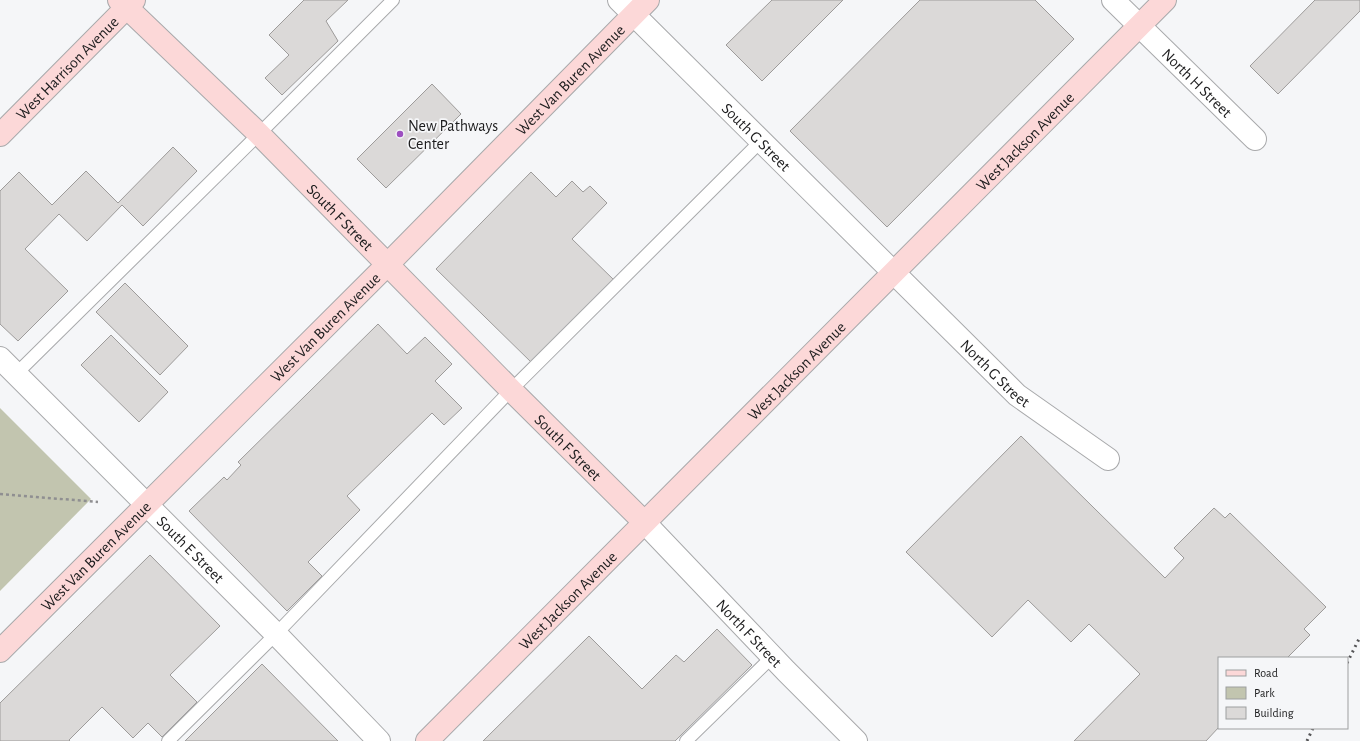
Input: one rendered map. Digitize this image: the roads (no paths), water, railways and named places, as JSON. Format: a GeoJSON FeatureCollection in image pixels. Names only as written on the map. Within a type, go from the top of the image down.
{"type":"FeatureCollection","features":[{"type":"Feature","properties":{"kind":"street","name":"North H Street"},"geometry":{"type":"LineString","coordinates":[[1113,0],[1255,139]]}},
{"type":"Feature","properties":{"kind":"street","name":"West Jackson Avenue"},"geometry":{"type":"LineString","coordinates":[[427,741],[1165,0]]}},
{"type":"Feature","properties":{"kind":"street","name":"South F Street"},"geometry":{"type":"LineString","coordinates":[[126,2],[644,522]]}},
{"type":"Feature","properties":{"kind":"street","name":"West Harrison Avenue"},"geometry":{"type":"LineString","coordinates":[[0,135],[126,2]]}},
{"type":"Feature","properties":{"kind":"street","name":"South G Street"},"geometry":{"type":"LineString","coordinates":[[634,5],[761,141],[894,273]]}},
{"type":"Feature","properties":{"kind":"street","name":"West Van Buren Avenue"},"geometry":{"type":"LineString","coordinates":[[0,651],[388,264],[634,5]]}},
{"type":"Feature","properties":{"kind":"street","name":"North G Street"},"geometry":{"type":"LineString","coordinates":[[894,273],[1017,395],[1108,459]]}},
{"type":"Feature","properties":{"kind":"street","name":"South E Street"},"geometry":{"type":"LineString","coordinates":[[0,358],[276,634],[379,741]]}},
{"type":"Feature","properties":{"kind":"street","name":"North F Street"},"geometry":{"type":"LineString","coordinates":[[644,522],[772,657],[856,741]]}},
{"type":"Feature","properties":{"kind":"lane"},"geometry":{"type":"LineString","coordinates":[[16,374],[393,0]]}},
{"type":"Feature","properties":{"kind":"lane"},"geometry":{"type":"LineString","coordinates":[[168,741],[276,634],[511,390],[761,141]]}},
{"type":"Feature","properties":{"kind":"lane"},"geometry":{"type":"LineString","coordinates":[[686,741],[772,657]]}},
{"type":"Feature","properties":{"kind":"railway"},"geometry":{"type":"LineString","coordinates":[[1348,661],[1360,637]]}},
{"type":"Feature","properties":{"kind":"railway"},"geometry":{"type":"LineString","coordinates":[[1307,741],[1313,729]]}},
{"type":"Feature","properties":{"kind":"place","name":"New Pathways Center"},"geometry":{"type":"Point","coordinates":[400,134]}}]}
